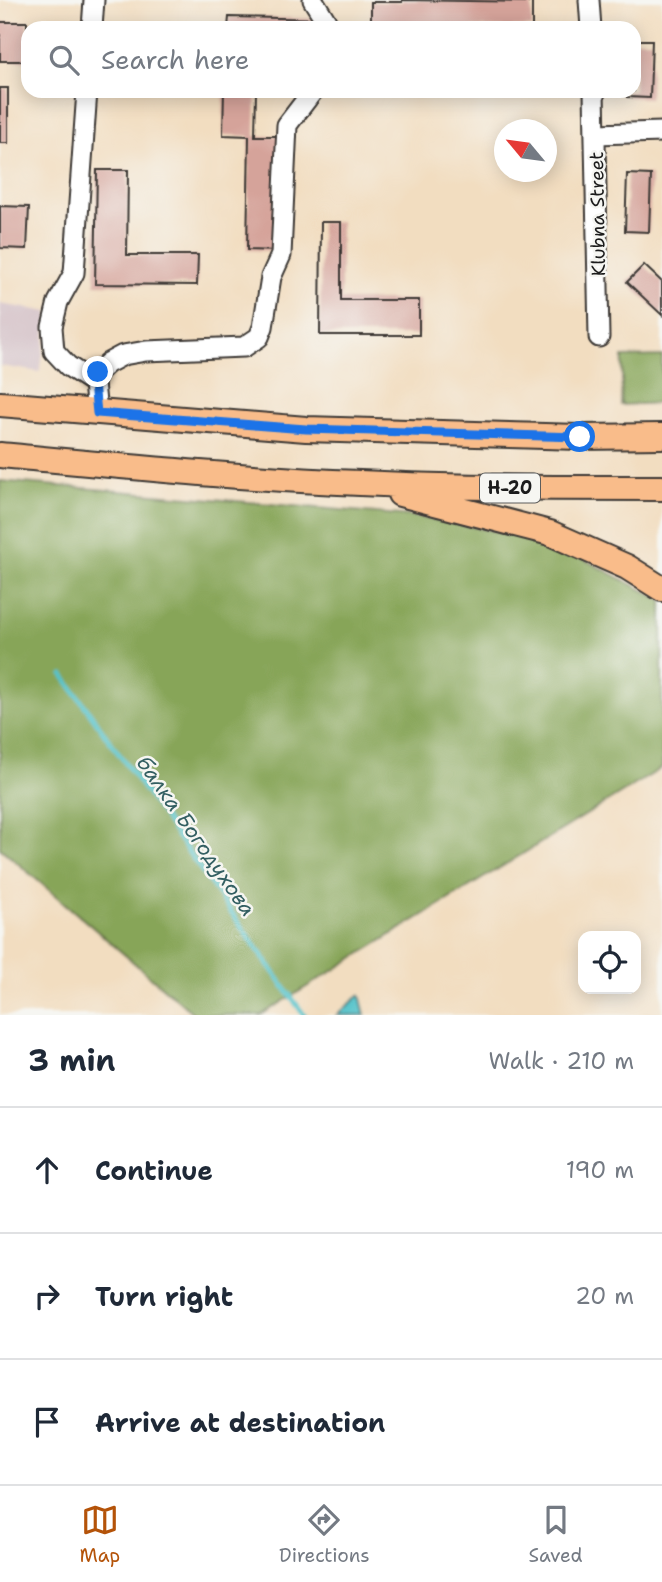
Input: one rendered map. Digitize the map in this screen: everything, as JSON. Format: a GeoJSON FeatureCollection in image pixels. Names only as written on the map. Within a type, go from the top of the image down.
{"type":"FeatureCollection","features":[{"type":"Feature","properties":{"kind":"main road"},"geometry":{"type":"LineString","coordinates":[[0,404],[306,429],[456,435],[662,436]]}},
{"type":"Feature","properties":{"kind":"main road","name":"Н-20"},"geometry":{"type":"LineString","coordinates":[[0,455],[153,470],[358,483],[499,488],[662,488]]}},
{"type":"Feature","properties":{"kind":"main road"},"geometry":{"type":"LineString","coordinates":[[358,483],[550,534],[627,567],[662,589]]}},
{"type":"Feature","properties":{"kind":"street"},"geometry":{"type":"LineString","coordinates":[[92,21],[94,0]]}},
{"type":"Feature","properties":{"kind":"street"},"geometry":{"type":"LineString","coordinates":[[313,0],[326,21]]}},
{"type":"Feature","properties":{"kind":"street"},"geometry":{"type":"LineString","coordinates":[[589,0],[590,21]]}},
{"type":"Feature","properties":{"kind":"street"},"geometry":{"type":"LineString","coordinates":[[86,98],[74,273],[58,302],[52,327],[54,351],[68,366],[94,383]]}},
{"type":"Feature","properties":{"kind":"street"},"geometry":{"type":"LineString","coordinates":[[97,413],[94,383],[98,372],[123,355],[146,351],[243,347],[259,337],[271,277],[281,255],[287,125],[308,98]]}},
{"type":"Feature","properties":{"kind":"street","name":"Klubna Street"},"geometry":{"type":"LineString","coordinates":[[594,98],[599,337]]}},
{"type":"Feature","properties":{"kind":"street"},"geometry":{"type":"LineString","coordinates":[[596,134],[662,132]]}},
{"type":"Feature","properties":{"kind":"shaded area"},"geometry":{"type":"Polygon","coordinates":[[[0,304],[49,312],[40,372],[0,366],[0,304]]]}},
{"type":"Feature","properties":{"kind":"green space"},"geometry":{"type":"Polygon","coordinates":[[[662,356],[662,403],[621,405],[623,357],[662,356]]]}},
{"type":"Feature","properties":{"kind":"green space"},"geometry":{"type":"Polygon","coordinates":[[[0,481],[412,516],[549,541],[662,600],[662,768],[261,1015],[195,1015],[0,848],[0,481]]]}},
{"type":"Feature","properties":{"kind":"water"},"geometry":{"type":"Polygon","coordinates":[[[360,995],[365,1015],[337,1015],[360,995]]]}},
{"type":"Feature","properties":{"kind":"building"},"geometry":{"type":"Polygon","coordinates":[[[371,2],[532,2],[532,21],[371,21],[371,2]]]}},
{"type":"Feature","properties":{"kind":"building"},"geometry":{"type":"Polygon","coordinates":[[[229,17],[323,19],[323,21],[229,21],[229,17]]]}},
{"type":"Feature","properties":{"kind":"building"},"geometry":{"type":"Polygon","coordinates":[[[0,22],[21,22],[21,61],[0,61],[0,22]]]}},
{"type":"Feature","properties":{"kind":"building"},"geometry":{"type":"Polygon","coordinates":[[[641,40],[652,40],[650,98],[641,98],[641,40]]]}},
{"type":"Feature","properties":{"kind":"building"},"geometry":{"type":"Polygon","coordinates":[[[0,88],[8,88],[8,143],[0,143],[0,88]]]}},
{"type":"Feature","properties":{"kind":"building"},"geometry":{"type":"Polygon","coordinates":[[[224,98],[256,98],[255,136],[281,136],[279,251],[247,250],[249,136],[223,135],[224,98]]]}},
{"type":"Feature","properties":{"kind":"building"},"geometry":{"type":"Polygon","coordinates":[[[97,170],[128,170],[127,255],[198,255],[197,285],[95,284],[97,170]]]}},
{"type":"Feature","properties":{"kind":"building"},"geometry":{"type":"Polygon","coordinates":[[[627,174],[651,175],[649,232],[625,231],[627,174]]]}},
{"type":"Feature","properties":{"kind":"building"},"geometry":{"type":"Polygon","coordinates":[[[0,206],[29,207],[27,249],[0,248],[0,206]]]}},
{"type":"Feature","properties":{"kind":"building"},"geometry":{"type":"Polygon","coordinates":[[[321,222],[341,222],[341,300],[419,300],[419,335],[320,335],[321,222]]]}},
{"type":"Feature","properties":{"kind":"building"},"geometry":{"type":"Polygon","coordinates":[[[644,265],[662,282],[662,315],[627,282],[644,265]]]}},
{"type":"Feature","properties":{"kind":"waterway","name":"балка Богодухова"},"geometry":{"type":"LineString","coordinates":[[63,675],[304,1015]]}},
{"type":"Feature","properties":{"kind":"route"},"geometry":{"type":"LineString","coordinates":[[98,372],[94,383],[97,413],[257,427],[580,437]]}}]}
